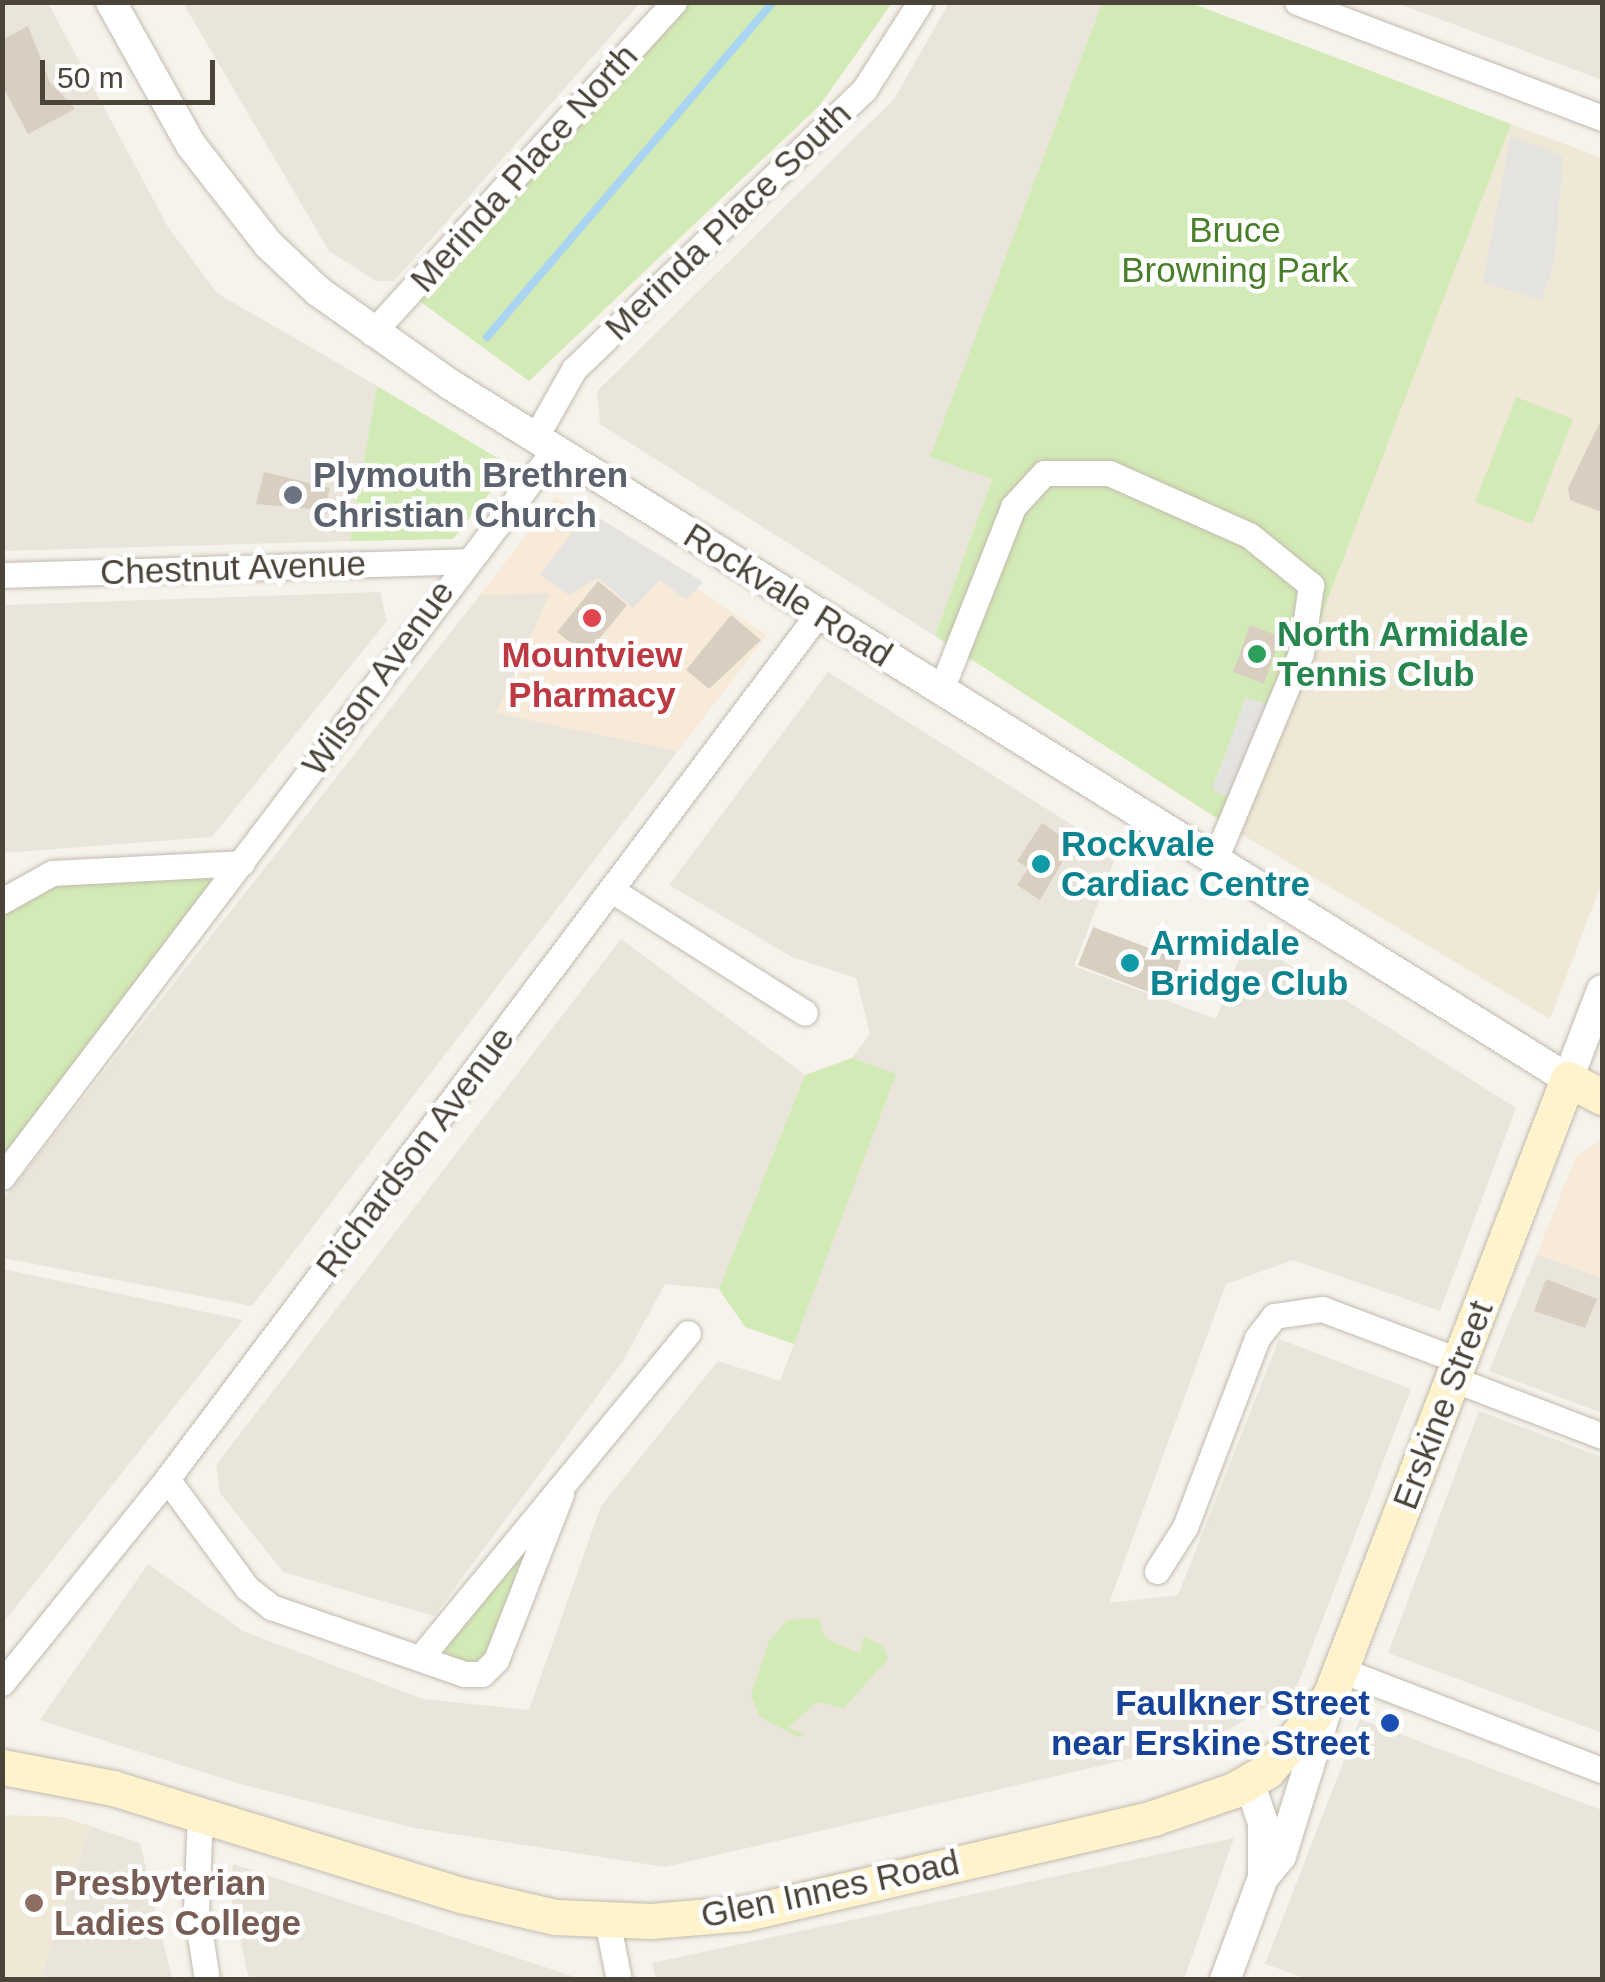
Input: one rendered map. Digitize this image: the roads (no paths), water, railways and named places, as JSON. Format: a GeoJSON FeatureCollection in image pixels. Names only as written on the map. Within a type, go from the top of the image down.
{"type":"FeatureCollection","features":[{"type":"Feature","properties":{"kind":"main road"},"geometry":{"type":"LineString","coordinates":[[1568,1079],[1602,1097]]}},
{"type":"Feature","properties":{"kind":"main road","name":"Erskine Street"},"geometry":{"type":"LineString","coordinates":[[1336,1683],[1568,1079]]}},
{"type":"Feature","properties":{"kind":"main road","name":"Glen Innes Road"},"geometry":{"type":"LineString","coordinates":[[2,1766],[200,1815],[461,1895],[606,1920],[746,1913],[1153,1818],[1258,1776],[1336,1683]]}},
{"type":"Feature","properties":{"kind":"street","name":"Rockvale Road"},"geometry":{"type":"LineString","coordinates":[[111,2],[191,145],[268,244],[372,332],[544,444],[1568,1079]]}},
{"type":"Feature","properties":{"kind":"street","name":"Merinda Place North"},"geometry":{"type":"LineString","coordinates":[[372,332],[674,2]]}},
{"type":"Feature","properties":{"kind":"street","name":"Merinda Place South"},"geometry":{"type":"LineString","coordinates":[[544,444],[574,369],[864,90],[920,2]]}},
{"type":"Feature","properties":{"kind":"street"},"geometry":{"type":"LineString","coordinates":[[1298,2],[1602,118]]}},
{"type":"Feature","properties":{"kind":"street","name":"Wilson Avenue"},"geometry":{"type":"LineString","coordinates":[[2,1177],[242,863],[464,562],[544,444]]}},
{"type":"Feature","properties":{"kind":"street"},"geometry":{"type":"LineString","coordinates":[[941,690],[1013,506],[1044,473],[1109,473],[1249,536],[1311,585],[1301,653],[1214,860]]}},
{"type":"Feature","properties":{"kind":"street","name":"Chestnut Avenue"},"geometry":{"type":"LineString","coordinates":[[2,575],[464,562]]}},
{"type":"Feature","properties":{"kind":"street","name":"Richardson Avenue"},"geometry":{"type":"LineString","coordinates":[[2,1683],[167,1480],[818,614]]}},
{"type":"Feature","properties":{"kind":"street"},"geometry":{"type":"LineString","coordinates":[[2,901],[52,873],[242,863]]}},
{"type":"Feature","properties":{"kind":"street"},"geometry":{"type":"LineString","coordinates":[[613,891],[804,1013]]}},
{"type":"Feature","properties":{"kind":"street","name":"Erskine Street"},"geometry":{"type":"LineString","coordinates":[[1568,1079],[1602,990]]}},
{"type":"Feature","properties":{"kind":"street"},"geometry":{"type":"LineString","coordinates":[[1157,1571],[1186,1527],[1256,1338],[1274,1316],[1322,1310],[1602,1436]]}},
{"type":"Feature","properties":{"kind":"street"},"geometry":{"type":"LineString","coordinates":[[420,1658],[561,1494],[688,1333]]}},
{"type":"Feature","properties":{"kind":"street"},"geometry":{"type":"LineString","coordinates":[[167,1480],[247,1588],[271,1607],[465,1674],[482,1674],[496,1660],[561,1494]]}},
{"type":"Feature","properties":{"kind":"street"},"geometry":{"type":"LineString","coordinates":[[1336,1683],[1602,1770]]}},
{"type":"Feature","properties":{"kind":"street","name":"Erskine Street"},"geometry":{"type":"LineString","coordinates":[[1231,1978],[1263,1878],[1292,1822],[1336,1683]]}},
{"type":"Feature","properties":{"kind":"street"},"geometry":{"type":"LineString","coordinates":[[1258,1776],[1292,1822]]}},
{"type":"Feature","properties":{"kind":"street","name":"Erskine Street"},"geometry":{"type":"LineString","coordinates":[[1258,1776],[1263,1878]]}},
{"type":"Feature","properties":{"kind":"street"},"geometry":{"type":"LineString","coordinates":[[200,1815],[196,1909],[208,1980]]}},
{"type":"Feature","properties":{"kind":"street"},"geometry":{"type":"LineString","coordinates":[[606,1920],[619,1980]]}},
{"type":"Feature","properties":{"kind":"waterway"},"geometry":{"type":"LineString","coordinates":[[487,337],[773,2]]}},
{"type":"Feature","properties":{"kind":"place","name":"Plymouth Brethren Christian Church"},"geometry":{"type":"Point","coordinates":[293,495]}},
{"type":"Feature","properties":{"kind":"place","name":"Mountview Pharmacy"},"geometry":{"type":"Point","coordinates":[592,618]}},
{"type":"Feature","properties":{"kind":"place","name":"North Armidale Tennis Club"},"geometry":{"type":"Point","coordinates":[1257,654]}},
{"type":"Feature","properties":{"kind":"place","name":"Rockvale Cardiac Centre"},"geometry":{"type":"Point","coordinates":[1041,864]}},
{"type":"Feature","properties":{"kind":"place","name":"Armidale Bridge Club"},"geometry":{"type":"Point","coordinates":[1130,963]}},
{"type":"Feature","properties":{"kind":"place","name":"Faulkner Street near Erskine Street"},"geometry":{"type":"Point","coordinates":[1390,1723]}},
{"type":"Feature","properties":{"kind":"place","name":"Presbyterian Ladies College"},"geometry":{"type":"Point","coordinates":[34,1903]}},
{"type":"Feature","properties":{"kind":"park label","name":"Bruce Browning Park"},"geometry":{"type":"Point","coordinates":[1235,250]}}]}
